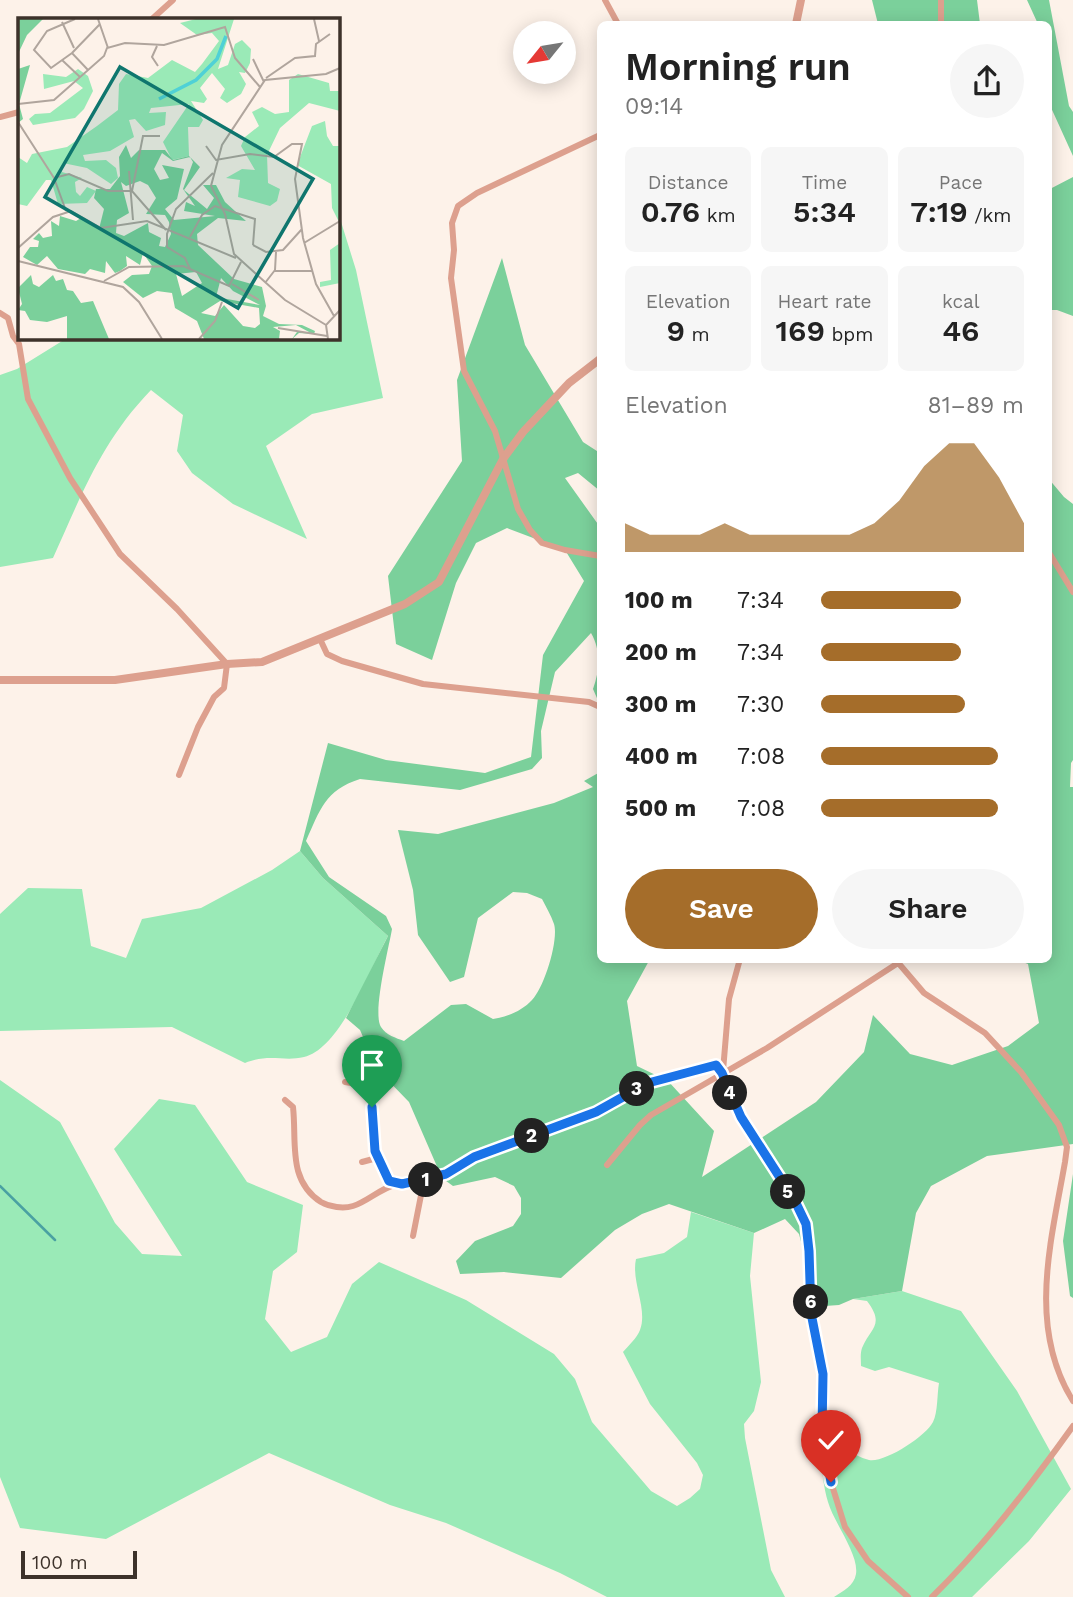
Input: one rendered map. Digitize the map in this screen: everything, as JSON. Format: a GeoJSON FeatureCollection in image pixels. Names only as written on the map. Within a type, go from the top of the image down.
{"type":"FeatureCollection","features":[{"type":"Feature","properties":{"kind":"street"},"geometry":{"type":"LineString","coordinates":[[153,18],[173,0]]}},
{"type":"Feature","properties":{"kind":"street"},"geometry":{"type":"LineString","coordinates":[[606,0],[616,21]]}},
{"type":"Feature","properties":{"kind":"street"},"geometry":{"type":"LineString","coordinates":[[797,21],[801,0]]}},
{"type":"Feature","properties":{"kind":"street"},"geometry":{"type":"LineString","coordinates":[[940,21],[941,0]]}},
{"type":"Feature","properties":{"kind":"street"},"geometry":{"type":"LineString","coordinates":[[597,136],[471,196],[458,206],[454,213],[451,278],[464,370],[495,431],[519,509],[530,530],[542,543],[597,555]]}},
{"type":"Feature","properties":{"kind":"street"},"geometry":{"type":"LineString","coordinates":[[0,313],[8,318],[13,336],[19,344],[28,399],[70,478],[120,554],[177,609],[228,664]]}},
{"type":"Feature","properties":{"kind":"street"},"geometry":{"type":"LineString","coordinates":[[0,680],[115,680],[228,664],[262,662],[405,604],[439,582],[503,459],[545,406],[597,361]]}},
{"type":"Feature","properties":{"kind":"street"},"geometry":{"type":"LineString","coordinates":[[1052,558],[1073,592]]}},
{"type":"Feature","properties":{"kind":"street"},"geometry":{"type":"LineString","coordinates":[[320,639],[327,654],[342,661],[424,684],[589,702],[597,706]]}},
{"type":"Feature","properties":{"kind":"street"},"geometry":{"type":"LineString","coordinates":[[179,775],[198,727],[214,697],[224,688],[228,664]]}},
{"type":"Feature","properties":{"kind":"street"},"geometry":{"type":"LineString","coordinates":[[722,1073],[729,999],[739,963]]}},
{"type":"Feature","properties":{"kind":"street"},"geometry":{"type":"LineString","coordinates":[[607,1165],[640,1125],[666,1106],[767,1048],[893,963]]}},
{"type":"Feature","properties":{"kind":"street"},"geometry":{"type":"LineString","coordinates":[[898,963],[924,993],[965,1018],[1003,1050],[1039,1094],[1064,1135],[1065,1162],[1048,1265],[1045,1316],[1052,1356],[1063,1386],[1073,1401]]}},
{"type":"Feature","properties":{"kind":"street"},"geometry":{"type":"LineString","coordinates":[[345,1082],[363,1085],[368,1091],[377,1158],[389,1181],[402,1182],[446,1174],[489,1151],[581,1119],[648,1083],[714,1064],[722,1073],[741,1117],[795,1201],[806,1224],[811,1313],[823,1374],[822,1431],[831,1482],[845,1527],[868,1561],[908,1597]]}},
{"type":"Feature","properties":{"kind":"street"},"geometry":{"type":"LineString","coordinates":[[285,1100],[293,1107],[298,1172],[302,1184],[317,1199],[327,1205],[354,1206],[380,1190],[402,1182]]}},
{"type":"Feature","properties":{"kind":"street"},"geometry":{"type":"LineString","coordinates":[[362,1162],[377,1158]]}},
{"type":"Feature","properties":{"kind":"street"},"geometry":{"type":"LineString","coordinates":[[413,1236],[424,1180]]}},
{"type":"Feature","properties":{"kind":"street"},"geometry":{"type":"LineString","coordinates":[[932,1597],[964,1566],[1028,1490],[1073,1426]]}},
{"type":"Feature","properties":{"kind":"green space"},"geometry":{"type":"Polygon","coordinates":[[[872,0],[977,0],[980,21],[877,21],[872,0]]]}},
{"type":"Feature","properties":{"kind":"green space"},"geometry":{"type":"Polygon","coordinates":[[[1027,0],[1049,0],[1069,106],[1073,112],[1073,156],[1052,110],[1052,21],[1037,21],[1027,0]]]}},
{"type":"Feature","properties":{"kind":"green space"},"geometry":{"type":"Polygon","coordinates":[[[1073,177],[1073,316],[1052,310],[1052,188],[1073,177]]]}},
{"type":"Feature","properties":{"kind":"green space"},"geometry":{"type":"Polygon","coordinates":[[[340,218],[356,270],[383,398],[312,414],[266,446],[307,539],[233,504],[192,473],[177,451],[183,415],[151,390],[106,449],[53,558],[0,567],[0,375],[17,369],[64,340],[340,340],[340,218]]]}},
{"type":"Feature","properties":{"kind":"green space"},"geometry":{"type":"Polygon","coordinates":[[[502,258],[525,345],[583,442],[597,451],[597,489],[578,473],[565,478],[597,523],[597,646],[591,633],[555,672],[541,731],[542,758],[532,769],[460,790],[360,779],[331,795],[306,841],[329,877],[386,916],[392,929],[378,1008],[379,1020],[386,1032],[404,1041],[451,1005],[466,1004],[493,1019],[524,1007],[537,994],[546,975],[555,931],[542,899],[527,893],[513,892],[478,918],[464,977],[450,982],[418,935],[413,890],[398,830],[438,834],[554,803],[593,787],[584,781],[597,774],[597,963],[648,963],[627,1001],[637,1066],[668,1081],[714,1131],[702,1177],[816,1102],[864,1052],[873,1015],[910,1054],[952,1065],[1008,1046],[1039,1023],[1028,964],[1025,963],[1052,963],[1052,483],[1073,504],[1073,760],[1070,787],[1073,787],[1073,1144],[987,1156],[931,1186],[916,1213],[902,1291],[825,1306],[810,1292],[809,1272],[799,1234],[785,1219],[754,1233],[669,1204],[642,1214],[615,1230],[561,1278],[504,1272],[460,1274],[456,1261],[475,1241],[513,1226],[521,1214],[521,1198],[514,1186],[495,1177],[453,1186],[442,1178],[409,1102],[377,1069],[360,1030],[346,1018],[388,936],[323,878],[300,851],[328,743],[386,760],[485,773],[531,757],[543,655],[584,581],[565,550],[507,528],[476,543],[456,583],[432,660],[396,644],[388,576],[462,461],[457,380],[502,258]]]}},
{"type":"Feature","properties":{"kind":"green space"},"geometry":{"type":"Polygon","coordinates":[[[597,675],[597,698],[593,689],[597,675]]]}},
{"type":"Feature","properties":{"kind":"green space"},"geometry":{"type":"Polygon","coordinates":[[[300,851],[323,878],[388,936],[342,1023],[317,1051],[304,1057],[262,1059],[245,1063],[172,1027],[0,1031],[0,914],[28,888],[82,889],[91,946],[126,958],[142,919],[201,908],[272,870],[300,851]]]}},
{"type":"Feature","properties":{"kind":"green space"},"geometry":{"type":"Polygon","coordinates":[[[0,1080],[60,1122],[115,1223],[142,1254],[182,1256],[114,1149],[159,1099],[195,1105],[247,1182],[303,1205],[297,1252],[273,1271],[265,1319],[291,1352],[327,1337],[352,1284],[379,1262],[466,1300],[554,1354],[575,1379],[592,1422],[651,1491],[677,1506],[700,1489],[703,1475],[697,1463],[650,1404],[623,1352],[637,1336],[642,1322],[636,1259],[664,1253],[687,1237],[691,1212],[754,1233],[750,1276],[761,1382],[754,1411],[744,1424],[745,1438],[771,1570],[785,1597],[607,1597],[560,1573],[446,1523],[390,1505],[269,1453],[106,1539],[20,1528],[0,1477],[0,1080]]]}},
{"type":"Feature","properties":{"kind":"green space"},"geometry":{"type":"Polygon","coordinates":[[[1073,1174],[1073,1298],[1070,1296],[1063,1241],[1073,1174]]]}},
{"type":"Feature","properties":{"kind":"green space"},"geometry":{"type":"Polygon","coordinates":[[[902,1291],[961,1311],[1017,1391],[1071,1489],[1029,1541],[972,1597],[834,1597],[853,1582],[856,1566],[826,1493],[822,1467],[823,1431],[857,1455],[876,1460],[914,1441],[929,1428],[936,1413],[939,1383],[889,1367],[875,1371],[861,1366],[862,1348],[876,1321],[867,1301],[853,1299],[902,1291]]]}},
{"type":"Feature","properties":{"kind":"waterway"},"geometry":{"type":"LineString","coordinates":[[0,1186],[55,1240]]}},
{"type":"Feature","properties":{"kind":"route"},"geometry":{"type":"LineString","coordinates":[[372,1107],[377,1158],[389,1181],[402,1184],[446,1174],[474,1157],[581,1119],[648,1083],[714,1064],[719,1067],[732,1101],[774,1172],[795,1201],[806,1224],[811,1313],[823,1374],[822,1431],[831,1482]]}}]}
